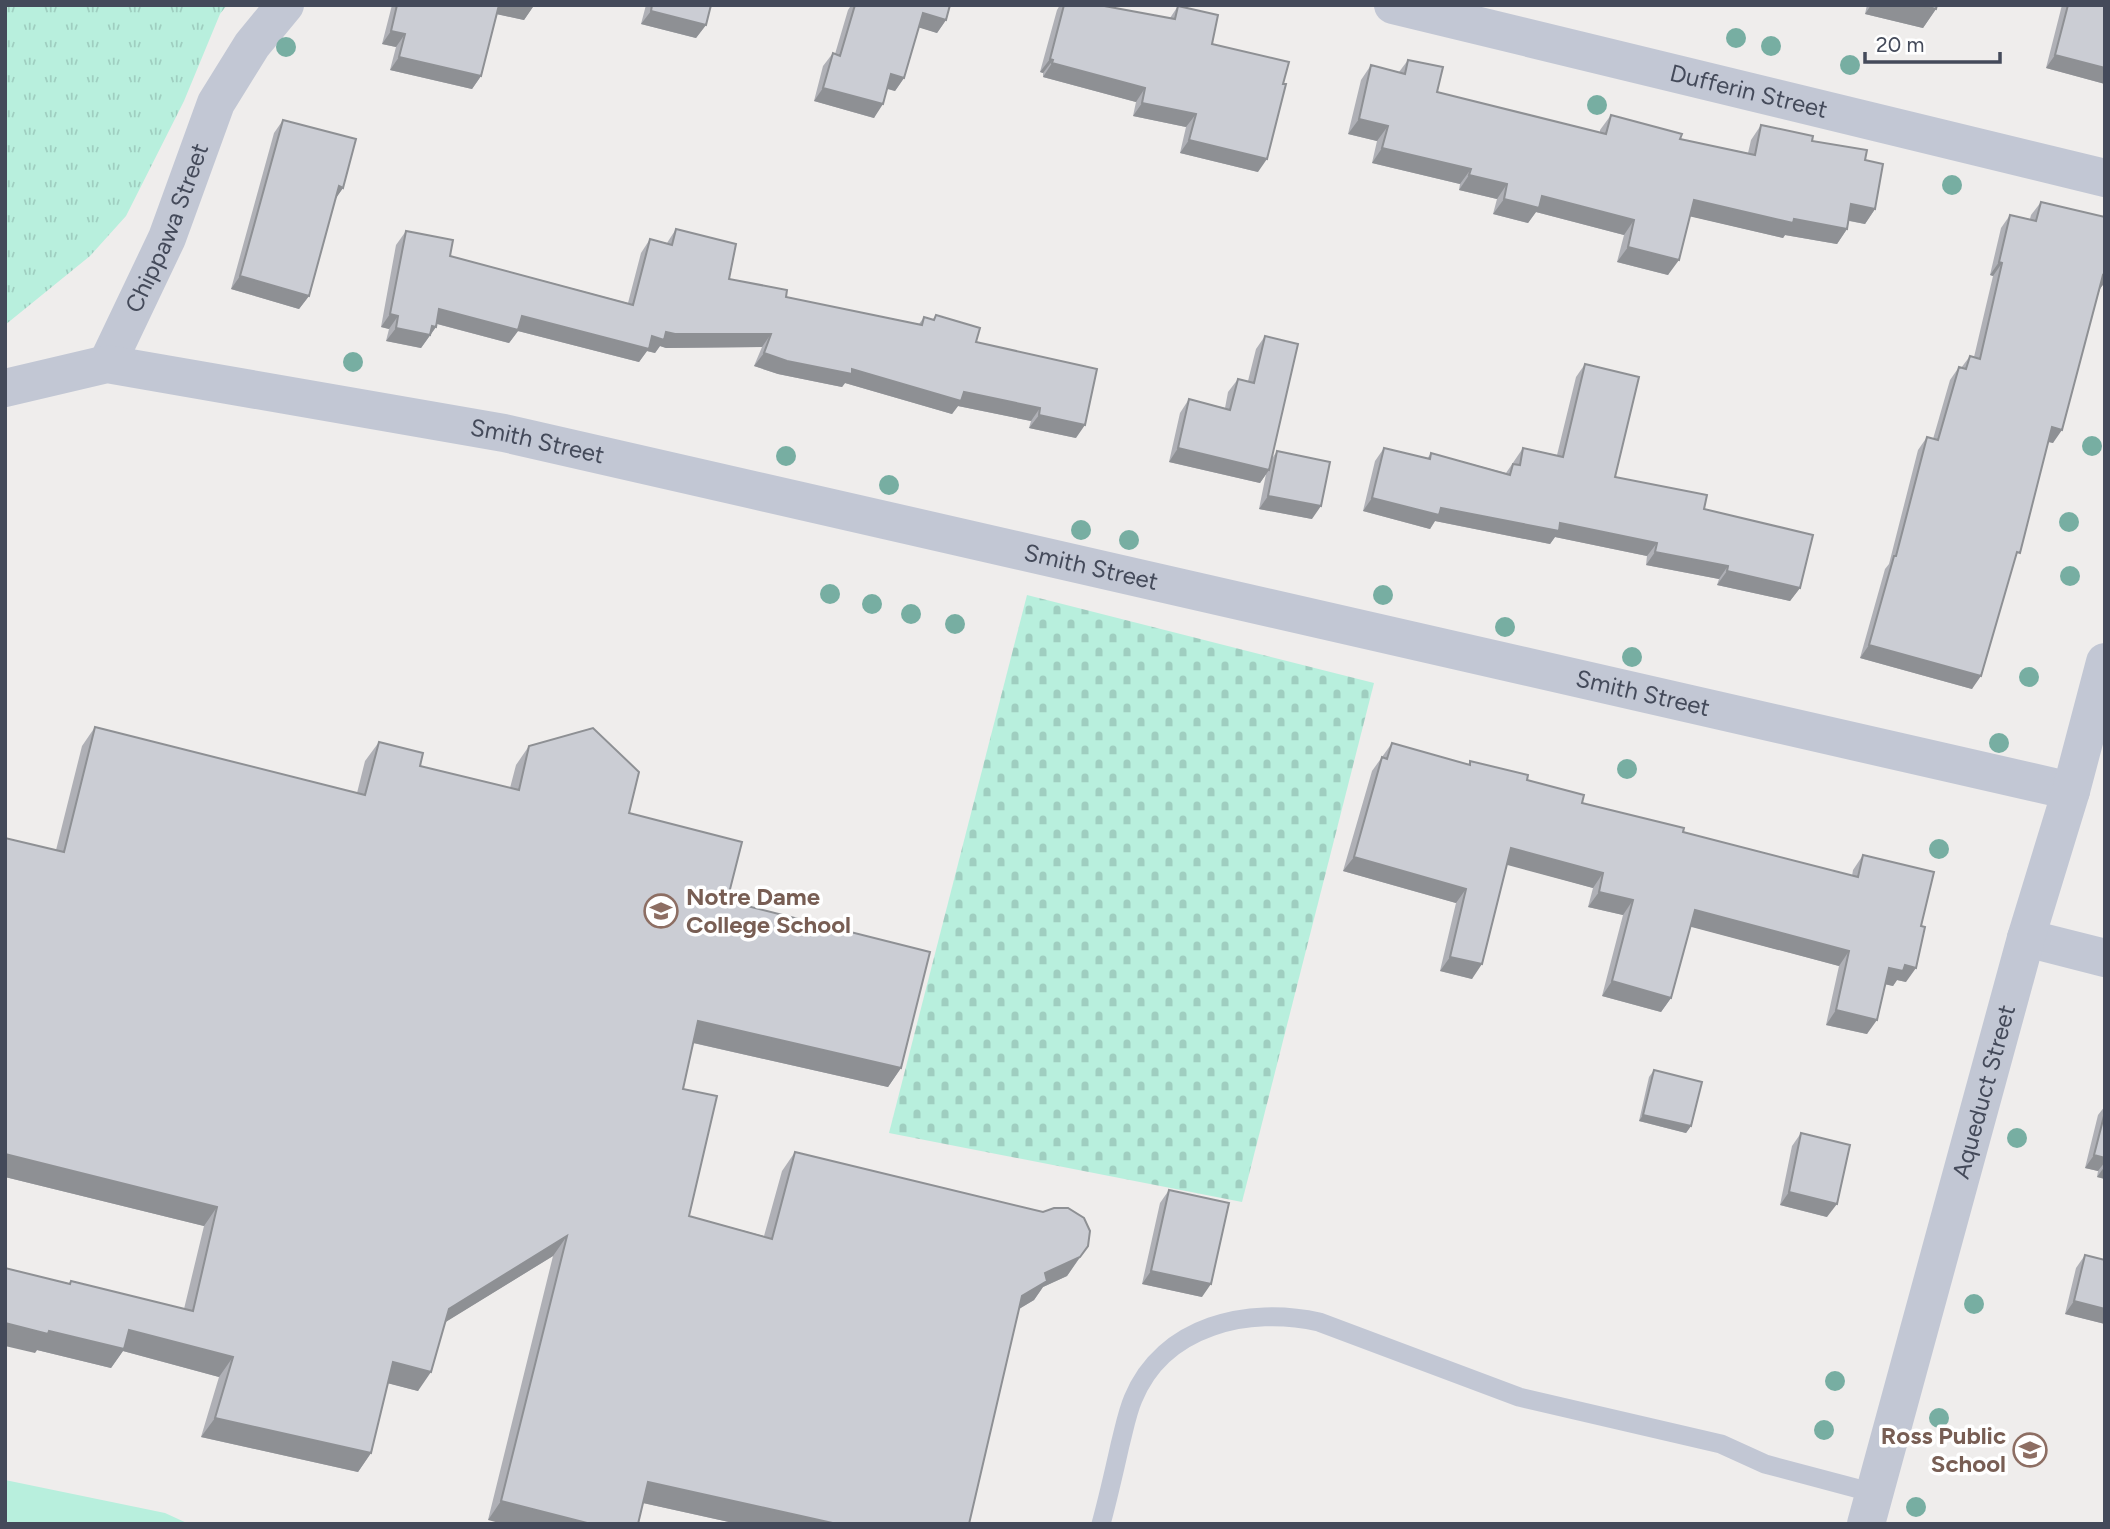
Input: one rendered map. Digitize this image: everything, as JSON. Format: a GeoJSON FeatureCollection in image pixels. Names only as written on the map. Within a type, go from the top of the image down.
{"type":"FeatureCollection","features":[{"type":"Feature","properties":{"kind":"street","name":"Chippawa Street"},"geometry":{"type":"LineString","coordinates":[[107,364],[167,238],[216,103],[252,45],[285,5]]}},
{"type":"Feature","properties":{"kind":"street","name":"Dufferin Street"},"geometry":{"type":"LineString","coordinates":[[1393,5],[2105,178]]}},
{"type":"Feature","properties":{"kind":"street"},"geometry":{"type":"LineString","coordinates":[[5,388],[107,364]]}},
{"type":"Feature","properties":{"kind":"street","name":"Smith Street"},"geometry":{"type":"LineString","coordinates":[[107,364],[504,433],[2071,791]]}},
{"type":"Feature","properties":{"kind":"street","name":"Aqueduct Street"},"geometry":{"type":"LineString","coordinates":[[1870,1509],[2026,938],[2071,791],[2105,662]]}},
{"type":"Feature","properties":{"kind":"street"},"geometry":{"type":"LineString","coordinates":[[2026,938],[2105,958]]}},
{"type":"Feature","properties":{"kind":"lane"},"geometry":{"type":"LineString","coordinates":[[1101,1524],[1127,1416],[1132,1400],[1149,1369],[1182,1340],[1206,1327],[1261,1316],[1295,1317],[1320,1322],[1518,1397],[1721,1444],[1870,1509]]}},
{"type":"Feature","properties":{"kind":"green space"},"geometry":{"type":"Polygon","coordinates":[[[5,5],[227,5],[220,14],[184,101],[126,216],[90,256],[5,325],[5,5]]]}},
{"type":"Feature","properties":{"kind":"green space"},"geometry":{"type":"Polygon","coordinates":[[[1027,595],[1374,683],[1242,1202],[889,1133],[1027,595]]]}},
{"type":"Feature","properties":{"kind":"green space"},"geometry":{"type":"Polygon","coordinates":[[[5,1480],[165,1513],[189,1524],[5,1524],[5,1480]]]}},
{"type":"Feature","properties":{"kind":"building"},"geometry":{"type":"Polygon","coordinates":[[[397,5],[499,5],[481,76],[399,57],[405,34],[391,31],[397,5]]]}},
{"type":"Feature","properties":{"kind":"building"},"geometry":{"type":"Polygon","coordinates":[[[652,5],[711,5],[706,25],[651,11],[652,5]]]}},
{"type":"Feature","properties":{"kind":"building"},"geometry":{"type":"Polygon","coordinates":[[[855,5],[950,5],[946,20],[923,13],[904,78],[891,74],[883,104],[823,88],[833,53],[840,56],[855,5]]]}},
{"type":"Feature","properties":{"kind":"building"},"geometry":{"type":"Polygon","coordinates":[[[1064,5],[1099,5],[1175,19],[1178,6],[1218,15],[1212,44],[1289,62],[1267,159],[1189,140],[1196,114],[1142,103],[1145,88],[1052,63],[1053,60],[1050,59],[1064,5]]]}},
{"type":"Feature","properties":{"kind":"building"},"geometry":{"type":"Polygon","coordinates":[[[1921,5],[1937,5],[1936,9],[1921,5]]]}},
{"type":"Feature","properties":{"kind":"building"},"geometry":{"type":"Polygon","coordinates":[[[2068,5],[2105,5],[2105,68],[2055,55],[2068,5]]]}},
{"type":"Feature","properties":{"kind":"building"},"geometry":{"type":"Polygon","coordinates":[[[1408,60],[1443,67],[1437,92],[1606,134],[1611,115],[1682,134],[1680,139],[1755,155],[1761,125],[1813,136],[1812,141],[1867,150],[1865,160],[1883,164],[1875,209],[1851,204],[1847,229],[1794,219],[1793,223],[1694,200],[1679,260],[1628,247],[1634,220],[1542,196],[1539,208],[1504,199],[1507,184],[1469,175],[1471,169],[1382,148],[1388,126],[1359,119],[1371,65],[1405,74],[1408,60]]]}},
{"type":"Feature","properties":{"kind":"building"},"geometry":{"type":"Polygon","coordinates":[[[283,120],[356,139],[343,188],[339,186],[309,296],[240,276],[283,120]]]}},
{"type":"Feature","properties":{"kind":"building"},"geometry":{"type":"Polygon","coordinates":[[[2041,202],[2105,217],[2105,276],[2103,275],[2062,430],[2052,427],[2020,553],[2017,552],[1981,676],[1869,645],[1896,556],[1927,437],[1938,440],[1959,367],[1966,369],[1970,356],[1980,359],[2010,215],[2036,221],[2041,202]]]}},
{"type":"Feature","properties":{"kind":"building"},"geometry":{"type":"Polygon","coordinates":[[[676,229],[736,244],[729,279],[787,290],[786,297],[922,325],[924,317],[934,320],[936,315],[980,328],[976,342],[1097,369],[1085,425],[1039,415],[1040,408],[964,392],[961,401],[852,369],[852,374],[787,361],[764,353],[771,334],[666,332],[664,340],[652,336],[649,349],[522,316],[518,330],[439,309],[436,327],[432,326],[430,335],[396,328],[398,316],[390,314],[406,231],[453,240],[450,256],[633,305],[650,239],[672,245],[676,229]]]}},
{"type":"Feature","properties":{"kind":"building"},"geometry":{"type":"Polygon","coordinates":[[[1265,336],[1298,344],[1269,470],[1178,448],[1189,399],[1230,410],[1238,379],[1254,383],[1265,336]]]}},
{"type":"Feature","properties":{"kind":"building"},"geometry":{"type":"Polygon","coordinates":[[[1585,364],[1639,377],[1615,477],[1707,495],[1704,509],[1813,535],[1800,588],[1727,571],[1728,566],[1655,552],[1657,543],[1560,523],[1559,531],[1441,508],[1439,515],[1372,498],[1384,448],[1430,459],[1431,453],[1510,475],[1513,464],[1520,465],[1523,448],[1563,457],[1585,364]]]}},
{"type":"Feature","properties":{"kind":"building"},"geometry":{"type":"Polygon","coordinates":[[[1277,451],[1330,462],[1321,506],[1268,496],[1277,451]]]}},
{"type":"Feature","properties":{"kind":"building"},"geometry":{"type":"Polygon","coordinates":[[[95,727],[365,795],[379,742],[423,753],[420,766],[519,790],[529,746],[593,728],[639,772],[629,813],[742,842],[727,901],[930,952],[901,1068],[698,1021],[683,1089],[717,1096],[689,1216],[772,1239],[795,1152],[1043,1212],[1054,1208],[1068,1208],[1084,1218],[1090,1231],[1088,1246],[1080,1257],[1045,1273],[1047,1281],[1022,1296],[969,1524],[837,1524],[648,1482],[638,1524],[591,1524],[501,1501],[567,1236],[449,1309],[431,1372],[393,1362],[371,1453],[215,1418],[233,1357],[129,1330],[124,1349],[5,1323],[5,1268],[193,1311],[217,1207],[5,1154],[5,838],[64,852],[95,727]]]}},
{"type":"Feature","properties":{"kind":"building"},"geometry":{"type":"Polygon","coordinates":[[[1392,743],[1470,765],[1470,761],[1528,775],[1527,780],[1584,795],[1582,803],[1684,828],[1683,832],[1858,877],[1863,855],[1934,872],[1921,926],[1925,927],[1916,968],[1905,965],[1903,971],[1889,968],[1877,1020],[1836,1010],[1849,951],[1695,910],[1671,998],[1612,981],[1633,900],[1599,892],[1603,873],[1511,848],[1482,964],[1450,957],[1466,889],[1354,857],[1382,757],[1387,759],[1392,743]]]}},
{"type":"Feature","properties":{"kind":"building"},"geometry":{"type":"Polygon","coordinates":[[[1654,1070],[1702,1082],[1691,1126],[1643,1115],[1654,1070]]]}},
{"type":"Feature","properties":{"kind":"building"},"geometry":{"type":"Polygon","coordinates":[[[2105,1112],[2105,1158],[2094,1155],[2105,1112]]]}},
{"type":"Feature","properties":{"kind":"building"},"geometry":{"type":"Polygon","coordinates":[[[1801,1133],[1850,1145],[1837,1204],[1789,1192],[1801,1133]]]}},
{"type":"Feature","properties":{"kind":"building"},"geometry":{"type":"Polygon","coordinates":[[[1169,1190],[1229,1203],[1211,1284],[1151,1271],[1169,1190]]]}},
{"type":"Feature","properties":{"kind":"building"},"geometry":{"type":"Polygon","coordinates":[[[2085,1255],[2105,1260],[2105,1309],[2074,1301],[2085,1255]]]}},
{"type":"Feature","properties":{"kind":"place","name":"Notre Dame College School"},"geometry":{"type":"Point","coordinates":[661,911]}},
{"type":"Feature","properties":{"kind":"place","name":"Ross Public School"},"geometry":{"type":"Point","coordinates":[2030,1450]}}]}
